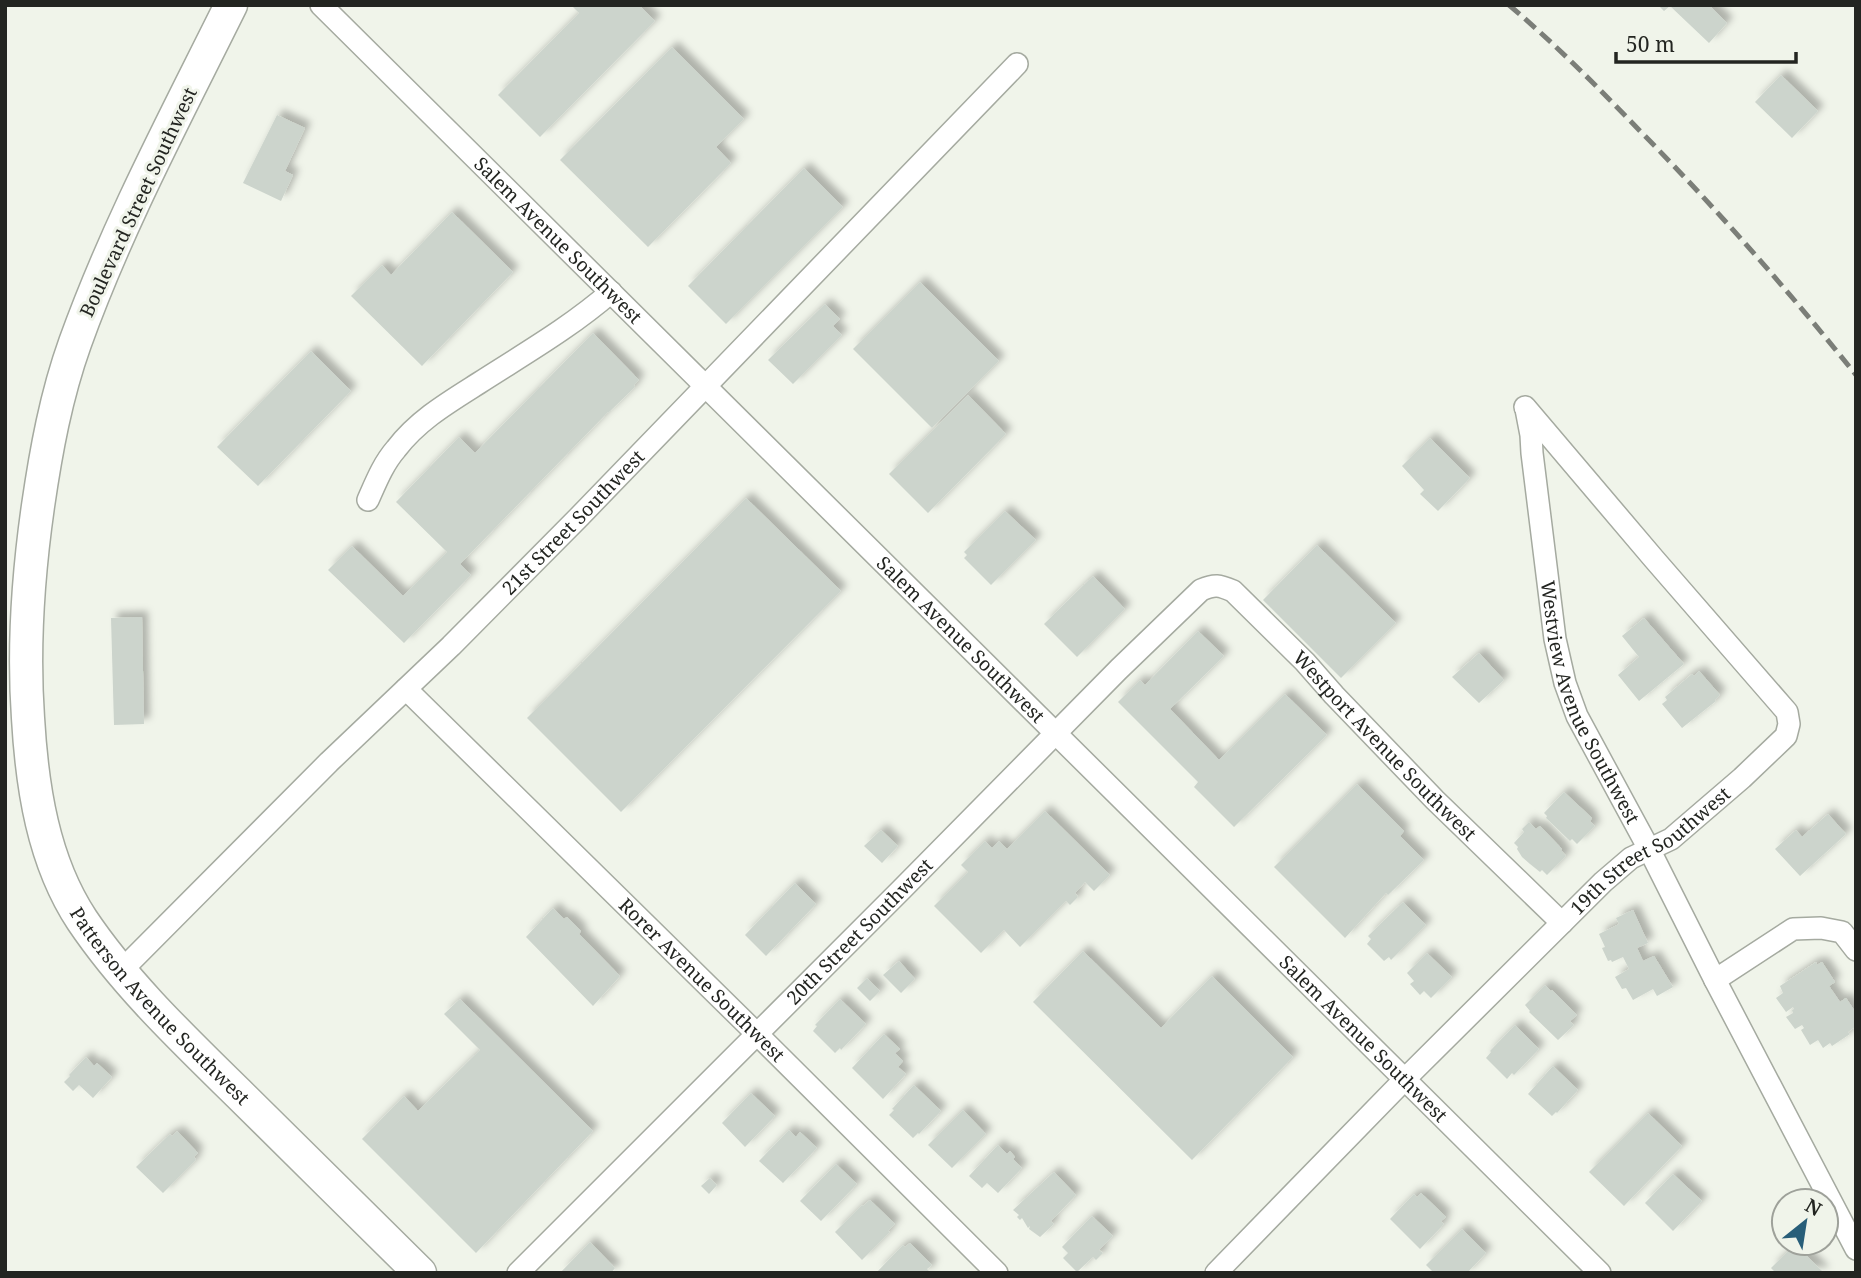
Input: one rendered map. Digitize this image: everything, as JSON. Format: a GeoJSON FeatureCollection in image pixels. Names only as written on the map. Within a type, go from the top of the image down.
{"type":"FeatureCollection","features":[{"type":"Feature","properties":{"kind":"main road","name":"Boulevard Street Southwest"},"geometry":{"type":"LineString","coordinates":[[16,696],[43,470],[56,405],[74,346],[102,274],[158,152],[231,5]]}},
{"type":"Feature","properties":{"kind":"main road","name":"Patterson Avenue Southwest"},"geometry":{"type":"LineString","coordinates":[[16,696],[30,753],[47,870],[121,971],[183,1038],[420,1273]]}},
{"type":"Feature","properties":{"kind":"street","name":"Salem Avenue Southwest"},"geometry":{"type":"LineString","coordinates":[[321,5],[1600,1273]]}},
{"type":"Feature","properties":{"kind":"street","name":"21st Street Southwest"},"geometry":{"type":"LineString","coordinates":[[121,971],[580,516],[1017,64]]}},
{"type":"Feature","properties":{"kind":"street"},"geometry":{"type":"LineString","coordinates":[[368,500],[395,449],[417,426],[442,406],[588,312],[611,292]]}},
{"type":"Feature","properties":{"kind":"street","name":"19th Street Southwest"},"geometry":{"type":"LineString","coordinates":[[1216,1273],[1405,1079],[1603,882],[1631,858],[1671,839],[1786,736],[1789,724],[1787,712],[1525,407]]}},
{"type":"Feature","properties":{"kind":"street","name":"Westview Avenue Southwest"},"geometry":{"type":"LineString","coordinates":[[1525,407],[1531,435],[1555,639],[1565,683],[1577,716],[1856,1249]]}},
{"type":"Feature","properties":{"kind":"street","name":"Westport Avenue Southwest"},"geometry":{"type":"LineString","coordinates":[[1201,590],[1220,585],[1233,591],[1305,662],[1435,800],[1562,923]]}},
{"type":"Feature","properties":{"kind":"street","name":"20th Street Southwest"},"geometry":{"type":"LineString","coordinates":[[517,1273],[1119,668],[1201,590]]}},
{"type":"Feature","properties":{"kind":"street","name":"Rorer Avenue Southwest"},"geometry":{"type":"LineString","coordinates":[[406,689],[997,1273]]}},
{"type":"Feature","properties":{"kind":"street"},"geometry":{"type":"LineString","coordinates":[[1715,980],[1793,929],[1821,928],[1842,932],[1856,950]]}},
{"type":"Feature","properties":{"kind":"building"},"geometry":{"type":"Polygon","coordinates":[[[571,5],[639,5],[655,21],[540,137],[498,95],[579,13],[571,5]]]}},
{"type":"Feature","properties":{"kind":"building"},"geometry":{"type":"Polygon","coordinates":[[[1658,5],[1709,5],[1727,23],[1709,43],[1670,6],[1664,11],[1658,5]]]}},
{"type":"Feature","properties":{"kind":"building"},"geometry":{"type":"Polygon","coordinates":[[[672,47],[744,119],[716,147],[731,163],[648,247],[560,160],[672,47]]]}},
{"type":"Feature","properties":{"kind":"building"},"geometry":{"type":"Polygon","coordinates":[[[1781,75],[1818,111],[1792,138],[1755,102],[1781,75]]]}},
{"type":"Feature","properties":{"kind":"building"},"geometry":{"type":"Polygon","coordinates":[[[277,115],[305,128],[285,171],[293,175],[281,201],[243,183],[277,115]]]}},
{"type":"Feature","properties":{"kind":"building"},"geometry":{"type":"Polygon","coordinates":[[[804,168],[843,207],[726,324],[688,286],[804,168]]]}},
{"type":"Feature","properties":{"kind":"building"},"geometry":{"type":"Polygon","coordinates":[[[452,212],[513,272],[422,366],[351,296],[382,265],[391,275],[452,212]]]}},
{"type":"Feature","properties":{"kind":"building"},"geometry":{"type":"Polygon","coordinates":[[[920,282],[999,361],[932,428],[853,349],[920,282]]]}},
{"type":"Feature","properties":{"kind":"building"},"geometry":{"type":"Polygon","coordinates":[[[825,304],[840,319],[833,326],[842,335],[793,384],[768,360],[825,304]]]}},
{"type":"Feature","properties":{"kind":"building"},"geometry":{"type":"Polygon","coordinates":[[[593,333],[639,380],[635,387],[460,564],[471,575],[404,643],[328,570],[352,546],[403,596],[447,552],[396,502],[459,437],[475,453],[593,333]]]}},
{"type":"Feature","properties":{"kind":"building"},"geometry":{"type":"Polygon","coordinates":[[[311,351],[351,391],[258,486],[217,447],[311,351]]]}},
{"type":"Feature","properties":{"kind":"building"},"geometry":{"type":"Polygon","coordinates":[[[968,395],[1006,434],[928,513],[889,474],[968,395]]]}},
{"type":"Feature","properties":{"kind":"building"},"geometry":{"type":"Polygon","coordinates":[[[1430,438],[1470,478],[1438,511],[1420,494],[1424,490],[1402,466],[1430,438]]]}},
{"type":"Feature","properties":{"kind":"building"},"geometry":{"type":"Polygon","coordinates":[[[746,498],[841,591],[621,812],[527,718],[746,498]]]}},
{"type":"Feature","properties":{"kind":"building"},"geometry":{"type":"Polygon","coordinates":[[[1005,511],[1036,540],[991,585],[964,558],[967,555],[964,552],[1005,511]]]}},
{"type":"Feature","properties":{"kind":"building"},"geometry":{"type":"Polygon","coordinates":[[[1317,545],[1396,623],[1341,678],[1263,600],[1317,545]]]}},
{"type":"Feature","properties":{"kind":"building"},"geometry":{"type":"Polygon","coordinates":[[[1093,576],[1125,609],[1077,657],[1044,624],[1093,576]]]}},
{"type":"Feature","properties":{"kind":"building"},"geometry":{"type":"Polygon","coordinates":[[[142,617],[144,724],[114,725],[111,618],[142,617]]]}},
{"type":"Feature","properties":{"kind":"building"},"geometry":{"type":"Polygon","coordinates":[[[1644,618],[1684,664],[1639,701],[1618,675],[1639,657],[1622,636],[1644,618]]]}},
{"type":"Feature","properties":{"kind":"building"},"geometry":{"type":"Polygon","coordinates":[[[1198,631],[1224,656],[1170,709],[1219,760],[1285,694],[1327,735],[1234,827],[1194,787],[1198,782],[1118,702],[1140,680],[1145,685],[1198,631]]]}},
{"type":"Feature","properties":{"kind":"building"},"geometry":{"type":"Polygon","coordinates":[[[1479,653],[1504,680],[1479,703],[1452,677],[1479,653]]]}},
{"type":"Feature","properties":{"kind":"building"},"geometry":{"type":"Polygon","coordinates":[[[1699,671],[1720,695],[1682,728],[1662,704],[1667,700],[1665,697],[1699,671]]]}},
{"type":"Feature","properties":{"kind":"building"},"geometry":{"type":"Polygon","coordinates":[[[1357,784],[1404,831],[1400,836],[1424,860],[1388,895],[1386,893],[1345,938],[1274,867],[1357,784]]]}},
{"type":"Feature","properties":{"kind":"building"},"geometry":{"type":"Polygon","coordinates":[[[1564,792],[1592,818],[1590,821],[1595,826],[1577,844],[1572,839],[1570,841],[1544,813],[1564,792]]]}},
{"type":"Feature","properties":{"kind":"building"},"geometry":{"type":"Polygon","coordinates":[[[1045,811],[1110,875],[1094,891],[1085,882],[1075,893],[1078,897],[1070,905],[1066,901],[1020,947],[1004,930],[981,953],[934,906],[968,872],[961,865],[985,841],[992,848],[999,841],[1007,849],[1045,811]]]}},
{"type":"Feature","properties":{"kind":"building"},"geometry":{"type":"Polygon","coordinates":[[[1828,814],[1846,834],[1800,876],[1775,849],[1796,830],[1802,837],[1828,814]]]}},
{"type":"Feature","properties":{"kind":"building"},"geometry":{"type":"Polygon","coordinates":[[[1529,822],[1536,829],[1540,826],[1566,856],[1547,875],[1522,857],[1514,843],[1529,822]]]}},
{"type":"Feature","properties":{"kind":"building"},"geometry":{"type":"Polygon","coordinates":[[[881,830],[898,846],[882,863],[864,846],[881,830]]]}},
{"type":"Feature","properties":{"kind":"building"},"geometry":{"type":"Polygon","coordinates":[[[795,883],[816,904],[766,956],[745,935],[795,883]]]}},
{"type":"Feature","properties":{"kind":"building"},"geometry":{"type":"Polygon","coordinates":[[[1403,902],[1426,925],[1391,960],[1389,957],[1384,961],[1367,944],[1371,939],[1368,936],[1403,902]]]}},
{"type":"Feature","properties":{"kind":"building"},"geometry":{"type":"Polygon","coordinates":[[[553,908],[581,931],[579,934],[620,976],[593,1006],[526,937],[553,908]]]}},
{"type":"Feature","properties":{"kind":"building"},"geometry":{"type":"Polygon","coordinates":[[[1633,910],[1648,943],[1637,948],[1643,961],[1654,956],[1673,987],[1657,996],[1653,989],[1633,1000],[1615,977],[1629,969],[1623,957],[1608,961],[1599,934],[1619,924],[1616,918],[1633,910]]]}},
{"type":"Feature","properties":{"kind":"building"},"geometry":{"type":"Polygon","coordinates":[[[1083,951],[1161,1028],[1212,976],[1293,1057],[1192,1160],[1033,1002],[1083,951]]]}},
{"type":"Feature","properties":{"kind":"building"},"geometry":{"type":"Polygon","coordinates":[[[1427,953],[1452,977],[1431,998],[1424,991],[1420,995],[1410,984],[1414,981],[1407,973],[1427,953]]]}},
{"type":"Feature","properties":{"kind":"building"},"geometry":{"type":"Polygon","coordinates":[[[899,961],[915,979],[901,993],[883,975],[899,961]]]}},
{"type":"Feature","properties":{"kind":"building"},"geometry":{"type":"Polygon","coordinates":[[[1816,962],[1817,965],[1822,962],[1835,982],[1829,986],[1840,1002],[1846,998],[1856,1013],[1856,1026],[1848,1032],[1850,1034],[1832,1046],[1830,1043],[1823,1048],[1818,1040],[1810,1045],[1801,1030],[1804,1028],[1802,1025],[1795,1029],[1786,1017],[1793,1013],[1793,1007],[1786,1012],[1776,998],[1783,993],[1780,986],[1816,962]]]}},
{"type":"Feature","properties":{"kind":"building"},"geometry":{"type":"Polygon","coordinates":[[[867,978],[880,991],[870,1001],[857,988],[867,978]]]}},
{"type":"Feature","properties":{"kind":"building"},"geometry":{"type":"Polygon","coordinates":[[[1545,985],[1577,1015],[1570,1021],[1574,1025],[1558,1040],[1525,1005],[1545,985]]]}},
{"type":"Feature","properties":{"kind":"building"},"geometry":{"type":"Polygon","coordinates":[[[460,999],[593,1131],[476,1253],[362,1139],[404,1096],[418,1111],[480,1050],[444,1014],[460,999]]]}},
{"type":"Feature","properties":{"kind":"building"},"geometry":{"type":"Polygon","coordinates":[[[840,999],[866,1024],[835,1053],[813,1031],[817,1026],[815,1025],[840,999]]]}},
{"type":"Feature","properties":{"kind":"building"},"geometry":{"type":"Polygon","coordinates":[[[1515,1025],[1539,1049],[1507,1079],[1486,1058],[1515,1025]]]}},
{"type":"Feature","properties":{"kind":"building"},"geometry":{"type":"Polygon","coordinates":[[[884,1034],[900,1049],[895,1053],[903,1061],[898,1067],[906,1074],[883,1099],[852,1068],[884,1034]]]}},
{"type":"Feature","properties":{"kind":"building"},"geometry":{"type":"Polygon","coordinates":[[[86,1057],[94,1066],[97,1063],[112,1077],[93,1098],[79,1085],[73,1091],[64,1082],[86,1057]]]}},
{"type":"Feature","properties":{"kind":"building"},"geometry":{"type":"Polygon","coordinates":[[[1553,1066],[1578,1090],[1552,1116],[1528,1094],[1553,1066]]]}},
{"type":"Feature","properties":{"kind":"building"},"geometry":{"type":"Polygon","coordinates":[[[914,1085],[941,1111],[913,1138],[889,1115],[914,1085]]]}},
{"type":"Feature","properties":{"kind":"building"},"geometry":{"type":"Polygon","coordinates":[[[751,1093],[775,1116],[745,1147],[722,1123],[751,1093]]]}},
{"type":"Feature","properties":{"kind":"building"},"geometry":{"type":"Polygon","coordinates":[[[963,1110],[986,1134],[952,1168],[928,1145],[963,1110]]]}},
{"type":"Feature","properties":{"kind":"building"},"geometry":{"type":"Polygon","coordinates":[[[1648,1113],[1682,1146],[1624,1206],[1589,1172],[1648,1113]]]}},
{"type":"Feature","properties":{"kind":"building"},"geometry":{"type":"Polygon","coordinates":[[[789,1130],[796,1137],[800,1132],[817,1148],[783,1183],[759,1161],[789,1130]]]}},
{"type":"Feature","properties":{"kind":"building"},"geometry":{"type":"Polygon","coordinates":[[[177,1131],[198,1153],[194,1157],[196,1160],[163,1193],[136,1167],[170,1134],[172,1136],[177,1131]]]}},
{"type":"Feature","properties":{"kind":"building"},"geometry":{"type":"Polygon","coordinates":[[[998,1145],[1007,1154],[1010,1151],[1015,1157],[1013,1159],[1022,1168],[998,1193],[987,1183],[982,1188],[969,1176],[998,1145]]]}},
{"type":"Feature","properties":{"kind":"building"},"geometry":{"type":"Polygon","coordinates":[[[836,1164],[857,1184],[821,1221],[800,1201],[836,1164]]]}},
{"type":"Feature","properties":{"kind":"building"},"geometry":{"type":"Polygon","coordinates":[[[1054,1172],[1076,1195],[1051,1221],[1054,1224],[1040,1237],[1029,1229],[1030,1226],[1028,1228],[1022,1218],[1020,1220],[1017,1217],[1019,1215],[1013,1210],[1054,1172]]]}},
{"type":"Feature","properties":{"kind":"building"},"geometry":{"type":"Polygon","coordinates":[[[1673,1174],[1702,1201],[1673,1231],[1645,1203],[1673,1174]]]}},
{"type":"Feature","properties":{"kind":"building"},"geometry":{"type":"Polygon","coordinates":[[[710,1178],[717,1185],[709,1194],[701,1186],[710,1178]]]}},
{"type":"Feature","properties":{"kind":"building"},"geometry":{"type":"Polygon","coordinates":[[[1421,1193],[1446,1217],[1441,1221],[1444,1224],[1420,1249],[1390,1219],[1414,1194],[1417,1197],[1421,1193]]]}},
{"type":"Feature","properties":{"kind":"building"},"geometry":{"type":"Polygon","coordinates":[[[870,1200],[895,1224],[862,1260],[835,1232],[870,1200]]]}},
{"type":"Feature","properties":{"kind":"building"},"geometry":{"type":"Polygon","coordinates":[[[1092,1216],[1113,1236],[1099,1250],[1103,1253],[1096,1260],[1093,1257],[1077,1272],[1063,1258],[1068,1253],[1062,1247],[1092,1216]]]}},
{"type":"Feature","properties":{"kind":"building"},"geometry":{"type":"Polygon","coordinates":[[[1462,1229],[1486,1253],[1467,1273],[1434,1273],[1426,1265],[1462,1229]]]}},
{"type":"Feature","properties":{"kind":"building"},"geometry":{"type":"Polygon","coordinates":[[[590,1242],[615,1268],[611,1273],[560,1273],[590,1242]]]}},
{"type":"Feature","properties":{"kind":"building"},"geometry":{"type":"Polygon","coordinates":[[[910,1243],[932,1265],[927,1269],[928,1273],[876,1273],[903,1245],[905,1247],[910,1243]]]}},
{"type":"Feature","properties":{"kind":"building"},"geometry":{"type":"Polygon","coordinates":[[[1782,1257],[1808,1257],[1824,1273],[1776,1273],[1771,1268],[1782,1257]]]}},
{"type":"Feature","properties":{"kind":"railway"},"geometry":{"type":"LineString","coordinates":[[1509,5],[1592,82],[1696,190],[1778,281],[1856,375]]}}]}
